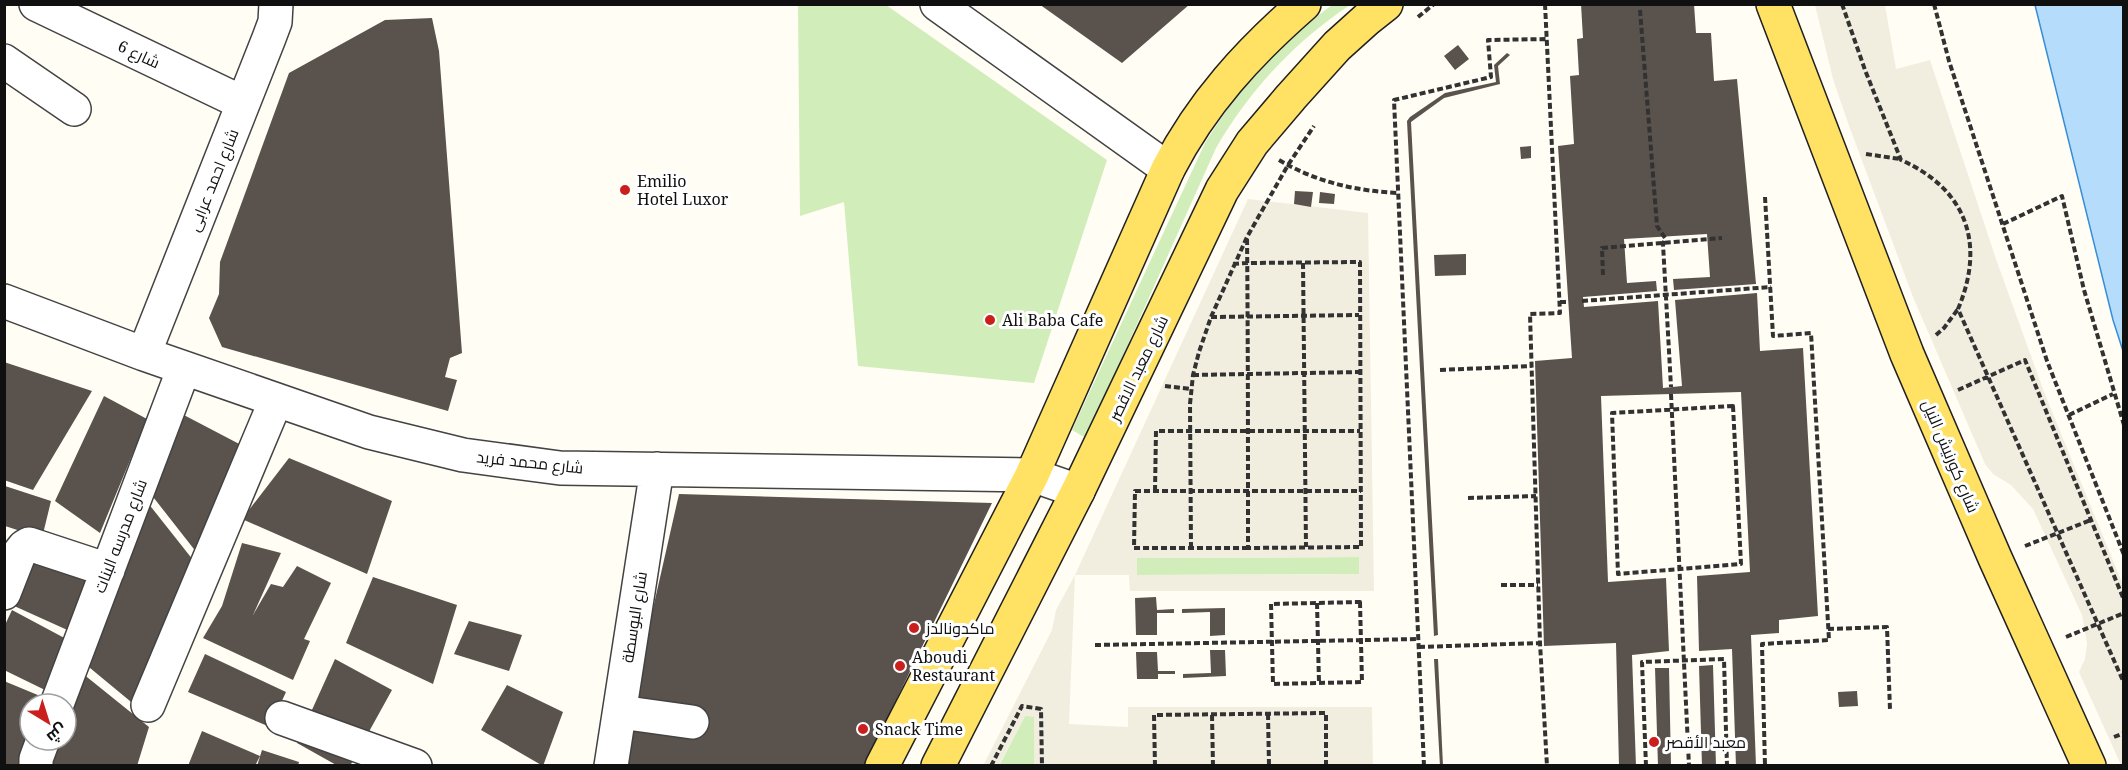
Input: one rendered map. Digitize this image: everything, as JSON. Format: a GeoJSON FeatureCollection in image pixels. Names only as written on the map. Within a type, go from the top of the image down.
{"type":"FeatureCollection","features":[{"type":"Feature","properties":{"kind":"main road"},"geometry":{"type":"LineString","coordinates":[[882,765],[1032,475],[1168,169],[1185,136],[1229,77],[1304,4]]}},
{"type":"Feature","properties":{"kind":"main road","name":"شارع معبد الاقصر"},"geometry":{"type":"LineString","coordinates":[[938,765],[1078,491],[1222,190],[1252,143],[1337,46],[1386,4]]}},
{"type":"Feature","properties":{"kind":"main road","name":"شارع كورنيش النيل"},"geometry":{"type":"LineString","coordinates":[[1773,4],[1898,331],[1995,558],[2089,765]]}},
{"type":"Feature","properties":{"kind":"main road","name":"شارع كورنيش النيل"},"geometry":{"type":"LineString","coordinates":[[1799,4],[1827,141]]}},
{"type":"Feature","properties":{"kind":"street","name":"شارع 6"},"geometry":{"type":"LineString","coordinates":[[36,4],[243,103]]}},
{"type":"Feature","properties":{"kind":"street","name":"شارع احمد عرابى"},"geometry":{"type":"LineString","coordinates":[[144,354],[275,22],[276,4]]}},
{"type":"Feature","properties":{"kind":"street"},"geometry":{"type":"LineString","coordinates":[[937,4],[1168,169]]}},
{"type":"Feature","properties":{"kind":"street"},"geometry":{"type":"LineString","coordinates":[[4,61],[74,108]]}},
{"type":"Feature","properties":{"kind":"street","name":"شارع محمد فريد"},"geometry":{"type":"LineString","coordinates":[[4,301],[144,354],[369,432],[463,455],[560,468],[1032,475],[1078,491]]}},
{"type":"Feature","properties":{"kind":"street","name":"شارع مدرسه البنات"},"geometry":{"type":"LineString","coordinates":[[62,692],[184,368]]}},
{"type":"Feature","properties":{"kind":"street"},"geometry":{"type":"LineString","coordinates":[[148,705],[276,400]]}},
{"type":"Feature","properties":{"kind":"street","name":"شارع البوسطة"},"geometry":{"type":"LineString","coordinates":[[611,765],[657,469]]}},
{"type":"Feature","properties":{"kind":"street"},"geometry":{"type":"LineString","coordinates":[[4,592],[20,552],[29,543],[108,570]]}},
{"type":"Feature","properties":{"kind":"street"},"geometry":{"type":"LineString","coordinates":[[620,712],[692,722]]}},
{"type":"Feature","properties":{"kind":"street"},"geometry":{"type":"LineString","coordinates":[[282,718],[415,765]]}},
{"type":"Feature","properties":{"kind":"path"},"geometry":{"type":"LineString","coordinates":[[1414,20],[1434,4]]}},
{"type":"Feature","properties":{"kind":"path"},"geometry":{"type":"LineString","coordinates":[[1545,4],[1560,313],[1530,314],[1540,644],[1547,765]]}},
{"type":"Feature","properties":{"kind":"path"},"geometry":{"type":"LineString","coordinates":[[1842,4],[1865,70],[1901,160],[1922,169],[1940,183],[1954,201],[1965,221],[1970,243],[1971,265],[1967,287],[1958,309],[2124,683]]}},
{"type":"Feature","properties":{"kind":"path"},"geometry":{"type":"LineString","coordinates":[[1934,4],[1949,61],[2047,361],[2124,555]]}},
{"type":"Feature","properties":{"kind":"path"},"geometry":{"type":"LineString","coordinates":[[1640,10],[1657,226],[1665,238],[1663,244],[1671,387]]}},
{"type":"Feature","properties":{"kind":"path"},"geometry":{"type":"LineString","coordinates":[[1424,765],[1394,100],[1491,77],[1488,40],[1547,39]]}},
{"type":"Feature","properties":{"kind":"path"},"geometry":{"type":"LineString","coordinates":[[1191,548],[1190,404],[1193,375],[1211,317],[1233,264],[1288,165],[1315,125]]}},
{"type":"Feature","properties":{"kind":"path"},"geometry":{"type":"LineString","coordinates":[[1252,143],[1288,165],[1316,178],[1367,191],[1398,193]]}},
{"type":"Feature","properties":{"kind":"path"},"geometry":{"type":"LineString","coordinates":[[2003,224],[2062,196],[2084,290],[2124,425]]}},
{"type":"Feature","properties":{"kind":"path"},"geometry":{"type":"LineString","coordinates":[[1765,197],[1773,336],[1811,333],[1829,640],[1762,644],[1766,765]]}},
{"type":"Feature","properties":{"kind":"path"},"geometry":{"type":"LineString","coordinates":[[1247,237],[1248,548]]}},
{"type":"Feature","properties":{"kind":"path"},"geometry":{"type":"LineString","coordinates":[[1604,275],[1602,248],[1722,238]]}},
{"type":"Feature","properties":{"kind":"path"},"geometry":{"type":"LineString","coordinates":[[1233,264],[1360,262],[1359,315],[1360,372],[1360,431],[1361,491],[1361,547],[1134,548],[1135,491],[1361,491]]}},
{"type":"Feature","properties":{"kind":"path"},"geometry":{"type":"LineString","coordinates":[[1303,263],[1306,548]]}},
{"type":"Feature","properties":{"kind":"path"},"geometry":{"type":"LineString","coordinates":[[1582,301],[1771,287]]}},
{"type":"Feature","properties":{"kind":"path"},"geometry":{"type":"LineString","coordinates":[[1560,302],[1569,302]]}},
{"type":"Feature","properties":{"kind":"path"},"geometry":{"type":"LineString","coordinates":[[1211,317],[1359,315]]}},
{"type":"Feature","properties":{"kind":"path"},"geometry":{"type":"LineString","coordinates":[[1929,403],[2025,360],[2124,600]]}},
{"type":"Feature","properties":{"kind":"path"},"geometry":{"type":"LineString","coordinates":[[1440,370],[1532,366]]}},
{"type":"Feature","properties":{"kind":"path"},"geometry":{"type":"LineString","coordinates":[[1193,375],[1360,372]]}},
{"type":"Feature","properties":{"kind":"path"},"geometry":{"type":"LineString","coordinates":[[1671,394],[1689,765]]}},
{"type":"Feature","properties":{"kind":"path"},"geometry":{"type":"LineString","coordinates":[[2069,415],[2113,394]]}},
{"type":"Feature","properties":{"kind":"path"},"geometry":{"type":"LineString","coordinates":[[1733,406],[1741,564],[1680,569],[1618,574],[1612,413],[1733,406]]}},
{"type":"Feature","properties":{"kind":"path"},"geometry":{"type":"LineString","coordinates":[[1155,491],[1156,431],[1360,431]]}},
{"type":"Feature","properties":{"kind":"path"},"geometry":{"type":"LineString","coordinates":[[1468,498],[1536,496]]}},
{"type":"Feature","properties":{"kind":"path"},"geometry":{"type":"LineString","coordinates":[[1995,558],[2091,520]]}},
{"type":"Feature","properties":{"kind":"path"},"geometry":{"type":"LineString","coordinates":[[1501,585],[1539,585]]}},
{"type":"Feature","properties":{"kind":"path"},"geometry":{"type":"LineString","coordinates":[[1360,602],[1362,682],[1273,684],[1271,604],[1317,603],[1360,602]]}},
{"type":"Feature","properties":{"kind":"path"},"geometry":{"type":"LineString","coordinates":[[1317,603],[1319,683]]}},
{"type":"Feature","properties":{"kind":"path"},"geometry":{"type":"LineString","coordinates":[[2037,649],[2124,613]]}},
{"type":"Feature","properties":{"kind":"path"},"geometry":{"type":"LineString","coordinates":[[1828,629],[1887,627],[1890,710]]}},
{"type":"Feature","properties":{"kind":"path"},"geometry":{"type":"LineString","coordinates":[[1095,645],[1419,639]]}},
{"type":"Feature","properties":{"kind":"path"},"geometry":{"type":"LineString","coordinates":[[1419,647],[1540,644]]}},
{"type":"Feature","properties":{"kind":"path"},"geometry":{"type":"LineString","coordinates":[[1646,765],[1642,662],[1724,659],[1727,765]]}},
{"type":"Feature","properties":{"kind":"path"},"geometry":{"type":"LineString","coordinates":[[991,765],[1022,706],[1041,709],[1042,765]]}},
{"type":"Feature","properties":{"kind":"path"},"geometry":{"type":"LineString","coordinates":[[1155,765],[1154,715],[1326,713],[1326,765]]}},
{"type":"Feature","properties":{"kind":"path"},"geometry":{"type":"LineString","coordinates":[[1268,714],[1269,765]]}},
{"type":"Feature","properties":{"kind":"path"},"geometry":{"type":"LineString","coordinates":[[1212,715],[1213,765]]}},
{"type":"Feature","properties":{"kind":"green space"},"geometry":{"type":"Polygon","coordinates":[[[798,5],[886,5],[1107,160],[1034,383],[858,366],[844,202],[800,216],[798,5]]]}},
{"type":"Feature","properties":{"kind":"green space"},"geometry":{"type":"Polygon","coordinates":[[[1332,5],[1350,5],[1310,35],[1275,69],[1243,106],[1216,148],[1086,438],[1072,430],[1206,141],[1245,83],[1287,39],[1332,5]]]}},
{"type":"Feature","properties":{"kind":"green space"},"geometry":{"type":"Polygon","coordinates":[[[1359,557],[1359,574],[1137,575],[1137,558],[1359,557]]]}},
{"type":"Feature","properties":{"kind":"green space"},"geometry":{"type":"Polygon","coordinates":[[[1025,716],[1034,716],[1034,765],[999,766],[1025,716]]]}},
{"type":"Feature","properties":{"kind":"shaded area"},"geometry":{"type":"Polygon","coordinates":[[[1815,5],[1885,5],[1896,69],[1930,60],[1996,259],[2044,392],[2123,585],[2123,765],[2121,765],[2079,672],[2085,659],[2087,643],[2082,615],[2033,509],[2011,485],[1993,474],[1985,464],[1913,297],[1833,79],[1815,5]]]}},
{"type":"Feature","properties":{"kind":"shaded area"},"geometry":{"type":"Polygon","coordinates":[[[1248,199],[1368,213],[1374,591],[1130,591],[1129,575],[1075,575],[1248,199]],[[1359,557],[1137,558],[1137,575],[1359,574],[1359,557]]]}},
{"type":"Feature","properties":{"kind":"shaded area"},"geometry":{"type":"Polygon","coordinates":[[[1075,575],[1069,724],[1128,727],[1128,707],[1372,707],[1373,765],[1034,765],[1034,717],[1025,716],[999,765],[983,766],[1052,630],[1056,610],[1075,575]]]}},
{"type":"Feature","properties":{"kind":"water"},"geometry":{"type":"Polygon","coordinates":[[[2035,5],[2123,5],[2123,351],[2113,320],[2035,5]]]}},
{"type":"Feature","properties":{"kind":"building"},"geometry":{"type":"Polygon","coordinates":[[[1039,4],[1190,4],[1122,63],[1039,4]]]}},
{"type":"Feature","properties":{"kind":"building"},"geometry":{"type":"Polygon","coordinates":[[[1581,4],[1694,4],[1696,33],[1711,33],[1714,81],[1737,79],[1756,284],[1674,290],[1673,279],[1710,277],[1707,234],[1624,239],[1627,283],[1656,281],[1657,291],[1583,297],[1584,307],[1658,301],[1663,388],[1682,386],[1675,300],[1757,293],[1760,351],[1803,348],[1818,616],[1779,620],[1779,633],[1751,635],[1756,766],[1736,766],[1732,649],[1699,651],[1697,576],[1750,572],[1741,392],[1601,396],[1608,582],[1666,578],[1669,651],[1632,655],[1636,766],[1619,766],[1616,643],[1544,646],[1535,361],[1572,358],[1558,146],[1574,144],[1570,76],[1579,75],[1577,39],[1583,38],[1581,4]]]}},
{"type":"Feature","properties":{"kind":"building"},"geometry":{"type":"Polygon","coordinates":[[[432,18],[439,51],[462,353],[450,358],[445,377],[457,380],[448,411],[222,347],[209,318],[219,294],[220,262],[289,73],[385,20],[432,18]]]}},
{"type":"Feature","properties":{"kind":"building"},"geometry":{"type":"Polygon","coordinates":[[[1458,45],[1469,59],[1455,70],[1444,56],[1458,45]]]}},
{"type":"Feature","properties":{"kind":"building"},"geometry":{"type":"Polygon","coordinates":[[[1507,53],[1510,55],[1498,66],[1500,84],[1444,98],[1411,122],[1438,635],[1434,636],[1407,121],[1445,93],[1496,82],[1494,65],[1507,53]]]}},
{"type":"Feature","properties":{"kind":"building"},"geometry":{"type":"Polygon","coordinates":[[[1531,146],[1531,158],[1521,159],[1520,147],[1531,146]]]}},
{"type":"Feature","properties":{"kind":"building"},"geometry":{"type":"Polygon","coordinates":[[[1295,191],[1313,192],[1311,207],[1294,204],[1295,191]]]}},
{"type":"Feature","properties":{"kind":"building"},"geometry":{"type":"Polygon","coordinates":[[[1320,192],[1335,194],[1334,204],[1319,203],[1320,192]]]}},
{"type":"Feature","properties":{"kind":"building"},"geometry":{"type":"Polygon","coordinates":[[[1466,254],[1466,275],[1435,276],[1434,255],[1466,254]]]}},
{"type":"Feature","properties":{"kind":"building"},"geometry":{"type":"Polygon","coordinates":[[[4,362],[92,391],[33,490],[4,480],[4,362]]]}},
{"type":"Feature","properties":{"kind":"building"},"geometry":{"type":"Polygon","coordinates":[[[104,396],[147,419],[100,533],[55,501],[104,396]]]}},
{"type":"Feature","properties":{"kind":"building"},"geometry":{"type":"Polygon","coordinates":[[[180,413],[245,447],[197,553],[150,493],[180,413]]]}},
{"type":"Feature","properties":{"kind":"building"},"geometry":{"type":"Polygon","coordinates":[[[289,458],[392,501],[367,574],[242,519],[289,458]]]}},
{"type":"Feature","properties":{"kind":"building"},"geometry":{"type":"Polygon","coordinates":[[[5,486],[51,501],[42,538],[5,526],[5,486]]]}},
{"type":"Feature","properties":{"kind":"building"},"geometry":{"type":"Polygon","coordinates":[[[679,494],[992,503],[864,766],[626,766],[632,701],[679,494]]]}},
{"type":"Feature","properties":{"kind":"building"},"geometry":{"type":"Polygon","coordinates":[[[144,498],[197,565],[136,706],[84,663],[144,498]]]}},
{"type":"Feature","properties":{"kind":"building"},"geometry":{"type":"Polygon","coordinates":[[[242,543],[281,553],[253,615],[271,584],[283,587],[297,566],[331,583],[304,639],[310,641],[293,680],[203,638],[222,606],[242,543]]]}},
{"type":"Feature","properties":{"kind":"building"},"geometry":{"type":"Polygon","coordinates":[[[27,560],[97,576],[74,633],[12,605],[27,560]]]}},
{"type":"Feature","properties":{"kind":"building"},"geometry":{"type":"Polygon","coordinates":[[[373,577],[457,605],[433,684],[346,643],[373,577]]]}},
{"type":"Feature","properties":{"kind":"building"},"geometry":{"type":"Polygon","coordinates":[[[1156,597],[1157,610],[1174,609],[1174,613],[1157,613],[1157,635],[1136,635],[1135,598],[1156,597]]]}},
{"type":"Feature","properties":{"kind":"building"},"geometry":{"type":"Polygon","coordinates":[[[1225,608],[1225,635],[1210,636],[1210,612],[1182,613],[1182,609],[1225,608]]]}},
{"type":"Feature","properties":{"kind":"building"},"geometry":{"type":"Polygon","coordinates":[[[12,610],[70,641],[45,690],[4,670],[4,627],[12,610]]]}},
{"type":"Feature","properties":{"kind":"building"},"geometry":{"type":"Polygon","coordinates":[[[469,621],[522,635],[509,671],[454,654],[469,621]]]}},
{"type":"Feature","properties":{"kind":"building"},"geometry":{"type":"Polygon","coordinates":[[[1210,650],[1225,650],[1226,676],[1183,678],[1183,674],[1211,673],[1210,650]]]}},
{"type":"Feature","properties":{"kind":"building"},"geometry":{"type":"Polygon","coordinates":[[[1136,652],[1157,652],[1158,671],[1175,671],[1175,674],[1158,674],[1158,679],[1137,679],[1136,652]]]}},
{"type":"Feature","properties":{"kind":"building"},"geometry":{"type":"Polygon","coordinates":[[[205,654],[286,692],[270,727],[188,692],[205,654]]]}},
{"type":"Feature","properties":{"kind":"building"},"geometry":{"type":"Polygon","coordinates":[[[335,659],[392,690],[350,766],[338,766],[297,743],[335,659]]]}},
{"type":"Feature","properties":{"kind":"building"},"geometry":{"type":"Polygon","coordinates":[[[1434,659],[1438,659],[1443,766],[1440,766],[1434,659]]]}},
{"type":"Feature","properties":{"kind":"building"},"geometry":{"type":"Polygon","coordinates":[[[1713,665],[1716,766],[1702,766],[1699,666],[1713,665]]]}},
{"type":"Feature","properties":{"kind":"building"},"geometry":{"type":"Polygon","coordinates":[[[1655,668],[1669,668],[1671,766],[1658,766],[1655,668]]]}},
{"type":"Feature","properties":{"kind":"building"},"geometry":{"type":"Polygon","coordinates":[[[77,669],[149,727],[137,766],[43,766],[48,752],[78,752],[78,692],[70,692],[77,669]]]}},
{"type":"Feature","properties":{"kind":"building"},"geometry":{"type":"Polygon","coordinates":[[[4,681],[31,692],[18,692],[18,752],[27,752],[23,766],[4,766],[4,681]]]}},
{"type":"Feature","properties":{"kind":"building"},"geometry":{"type":"Polygon","coordinates":[[[507,685],[563,712],[543,766],[481,730],[507,685]]]}},
{"type":"Feature","properties":{"kind":"building"},"geometry":{"type":"Polygon","coordinates":[[[1857,691],[1858,706],[1839,707],[1838,692],[1857,691]]]}},
{"type":"Feature","properties":{"kind":"building"},"geometry":{"type":"Polygon","coordinates":[[[202,731],[260,756],[255,766],[188,766],[202,731]]]}},
{"type":"Feature","properties":{"kind":"building"},"geometry":{"type":"Polygon","coordinates":[[[262,750],[299,762],[298,766],[257,766],[262,750]]]}},
{"type":"Feature","properties":{"kind":"place","name":"Emilio Hotel Luxor"},"geometry":{"type":"Point","coordinates":[625,190]}},
{"type":"Feature","properties":{"kind":"place","name":"Ali Baba Cafe"},"geometry":{"type":"Point","coordinates":[990,320]}},
{"type":"Feature","properties":{"kind":"place","name":"ماكدونالدز"},"geometry":{"type":"Point","coordinates":[914,628]}},
{"type":"Feature","properties":{"kind":"place","name":"Aboudi Restaurant"},"geometry":{"type":"Point","coordinates":[900,666]}},
{"type":"Feature","properties":{"kind":"place","name":"Snack Time"},"geometry":{"type":"Point","coordinates":[863,729]}},
{"type":"Feature","properties":{"kind":"place","name":"معبد الأقصر"},"geometry":{"type":"Point","coordinates":[1654,742]}}]}
